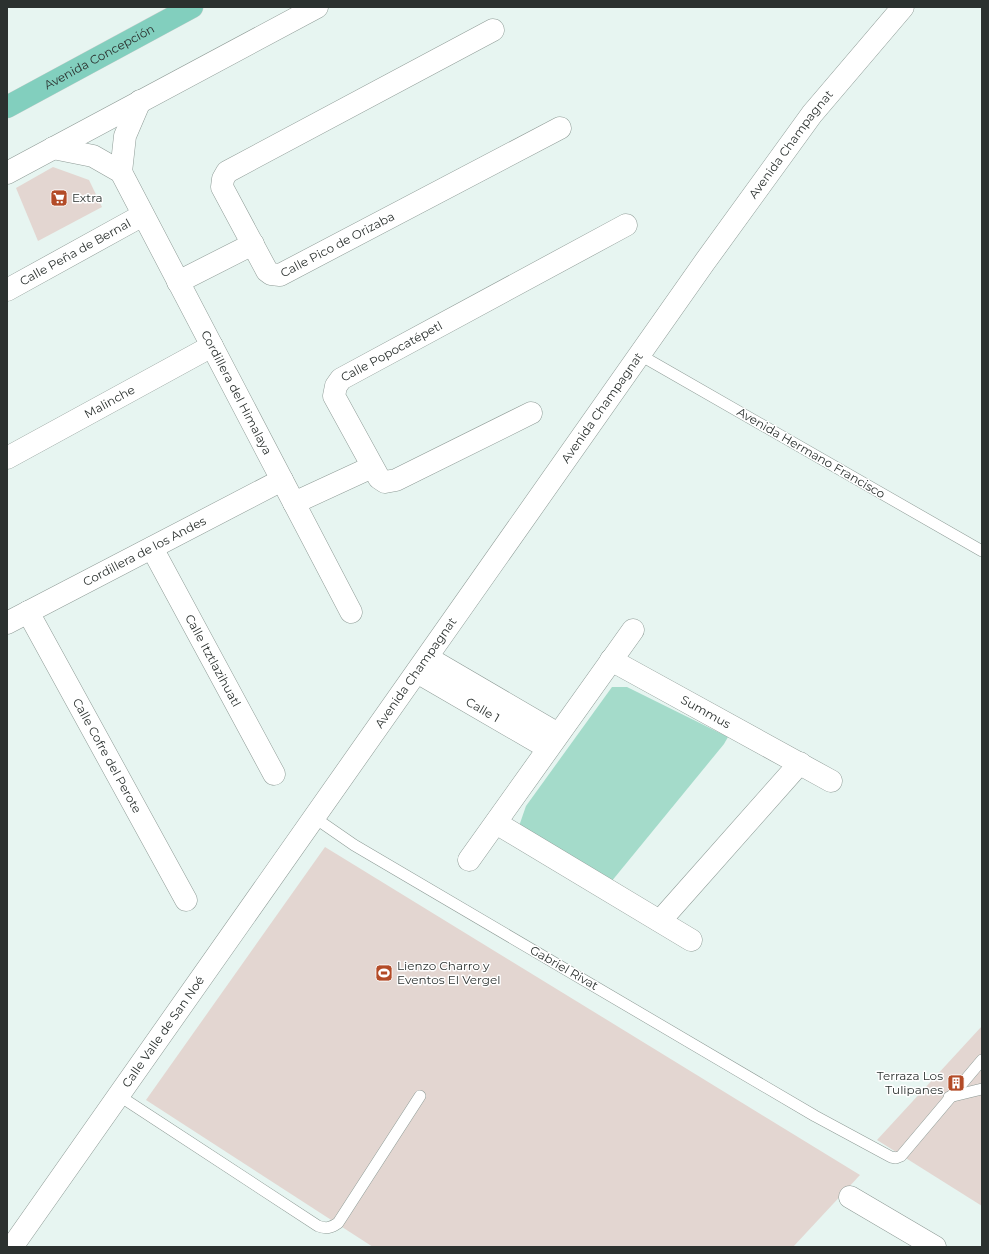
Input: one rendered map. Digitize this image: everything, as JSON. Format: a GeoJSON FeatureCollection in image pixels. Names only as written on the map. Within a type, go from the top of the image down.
{"type":"FeatureCollection","features":[{"type":"Feature","properties":{"kind":"main road","name":"Avenida Concepción"},"geometry":{"type":"LineString","coordinates":[[7,107],[192,7]]}},
{"type":"Feature","properties":{"kind":"street"},"geometry":{"type":"LineString","coordinates":[[7,173],[317,7]]}},
{"type":"Feature","properties":{"kind":"street","name":"Avenida Champagnat"},"geometry":{"type":"LineString","coordinates":[[315,818],[704,263],[812,114],[903,7]]}},
{"type":"Feature","properties":{"kind":"street","name":"Calle Pico de Orizaba"},"geometry":{"type":"LineString","coordinates":[[493,30],[227,172],[223,179],[222,187],[267,271],[271,274],[280,275],[560,128]]}},
{"type":"Feature","properties":{"kind":"street"},"geometry":{"type":"LineString","coordinates":[[53,148],[93,156],[121,172],[125,136],[140,102]]}},
{"type":"Feature","properties":{"kind":"street","name":"Cordillera del Himalaya"},"geometry":{"type":"LineString","coordinates":[[121,172],[351,612]]}},
{"type":"Feature","properties":{"kind":"street","name":"Calle Peña de Bernal"},"geometry":{"type":"LineString","coordinates":[[7,290],[143,215]]}},
{"type":"Feature","properties":{"kind":"street","name":"Calle Popocatépetl"},"geometry":{"type":"LineString","coordinates":[[531,413],[396,480],[385,482],[378,478],[334,396],[336,386],[341,379],[626,225]]}},
{"type":"Feature","properties":{"kind":"street"},"geometry":{"type":"LineString","coordinates":[[178,282],[253,244]]}},
{"type":"Feature","properties":{"kind":"street","name":"Malinche"},"geometry":{"type":"LineString","coordinates":[[7,458],[212,346]]}},
{"type":"Feature","properties":{"kind":"street"},"geometry":{"type":"LineString","coordinates":[[294,503],[372,467]]}},
{"type":"Feature","properties":{"kind":"street","name":"Cordillera de los Andes"},"geometry":{"type":"LineString","coordinates":[[7,623],[282,480]]}},
{"type":"Feature","properties":{"kind":"street","name":"Calle Itztlazihuatl"},"geometry":{"type":"LineString","coordinates":[[152,548],[274,774]]}},
{"type":"Feature","properties":{"kind":"street","name":"Calle Cofre del Perote"},"geometry":{"type":"LineString","coordinates":[[28,612],[186,900]]}},
{"type":"Feature","properties":{"kind":"street"},"geometry":{"type":"LineString","coordinates":[[468,860],[496,823],[632,630]]}},
{"type":"Feature","properties":{"kind":"street","name":"Summus"},"geometry":{"type":"LineString","coordinates":[[611,660],[831,781]]}},
{"type":"Feature","properties":{"kind":"street","name":"Calle 1"},"geometry":{"type":"LineString","coordinates":[[422,665],[553,741]]}},
{"type":"Feature","properties":{"kind":"street"},"geometry":{"type":"LineString","coordinates":[[660,921],[800,763]]}},
{"type":"Feature","properties":{"kind":"street","name":"Calle Valle de San Noé"},"geometry":{"type":"LineString","coordinates":[[12,1247],[315,818]]}},
{"type":"Feature","properties":{"kind":"street"},"geometry":{"type":"LineString","coordinates":[[496,823],[691,940]]}},
{"type":"Feature","properties":{"kind":"street"},"geometry":{"type":"LineString","coordinates":[[850,1197],[935,1247]]}},
{"type":"Feature","properties":{"kind":"lane","name":"Avenida Hermano Francisco"},"geometry":{"type":"LineString","coordinates":[[640,355],[982,551]]}},
{"type":"Feature","properties":{"kind":"lane","name":"Gabriel Rivat"},"geometry":{"type":"LineString","coordinates":[[315,818],[354,845],[815,1116],[896,1158],[901,1156],[949,1097]]}},
{"type":"Feature","properties":{"kind":"lane"},"geometry":{"type":"LineString","coordinates":[[949,1097],[982,1060]]}},
{"type":"Feature","properties":{"kind":"lane"},"geometry":{"type":"LineString","coordinates":[[949,1097],[982,1089]]}},
{"type":"Feature","properties":{"kind":"lane"},"geometry":{"type":"LineString","coordinates":[[118,1095],[318,1226],[325,1228],[332,1227],[338,1223],[420,1096]]}},
{"type":"Feature","properties":{"kind":"green space"},"geometry":{"type":"Polygon","coordinates":[[[612,687],[627,687],[728,737],[724,744],[611,882],[518,829],[526,806],[612,687]]]}},
{"type":"Feature","properties":{"kind":"building","name":"Extra"},"geometry":{"type":"Polygon","coordinates":[[[53,167],[89,180],[102,207],[38,241],[16,188],[53,167]]]}},
{"type":"Feature","properties":{"kind":"building","name":"Lienzo Charro y Eventos El Vergel"},"geometry":{"type":"Polygon","coordinates":[[[325,847],[860,1175],[793,1247],[373,1247],[146,1100],[325,847]]]}},
{"type":"Feature","properties":{"kind":"building","name":"Terraza Los Tulipanes"},"geometry":{"type":"Polygon","coordinates":[[[982,1026],[982,1206],[877,1140],[982,1026]]]}},
{"type":"Feature","properties":{"kind":"place","name":"Extra"},"geometry":{"type":"Point","coordinates":[59,198]}},
{"type":"Feature","properties":{"kind":"place","name":"Lienzo Charro y Eventos El Vergel"},"geometry":{"type":"Point","coordinates":[384,973]}},
{"type":"Feature","properties":{"kind":"place","name":"Terraza Los Tulipanes"},"geometry":{"type":"Point","coordinates":[956,1083]}}]}
